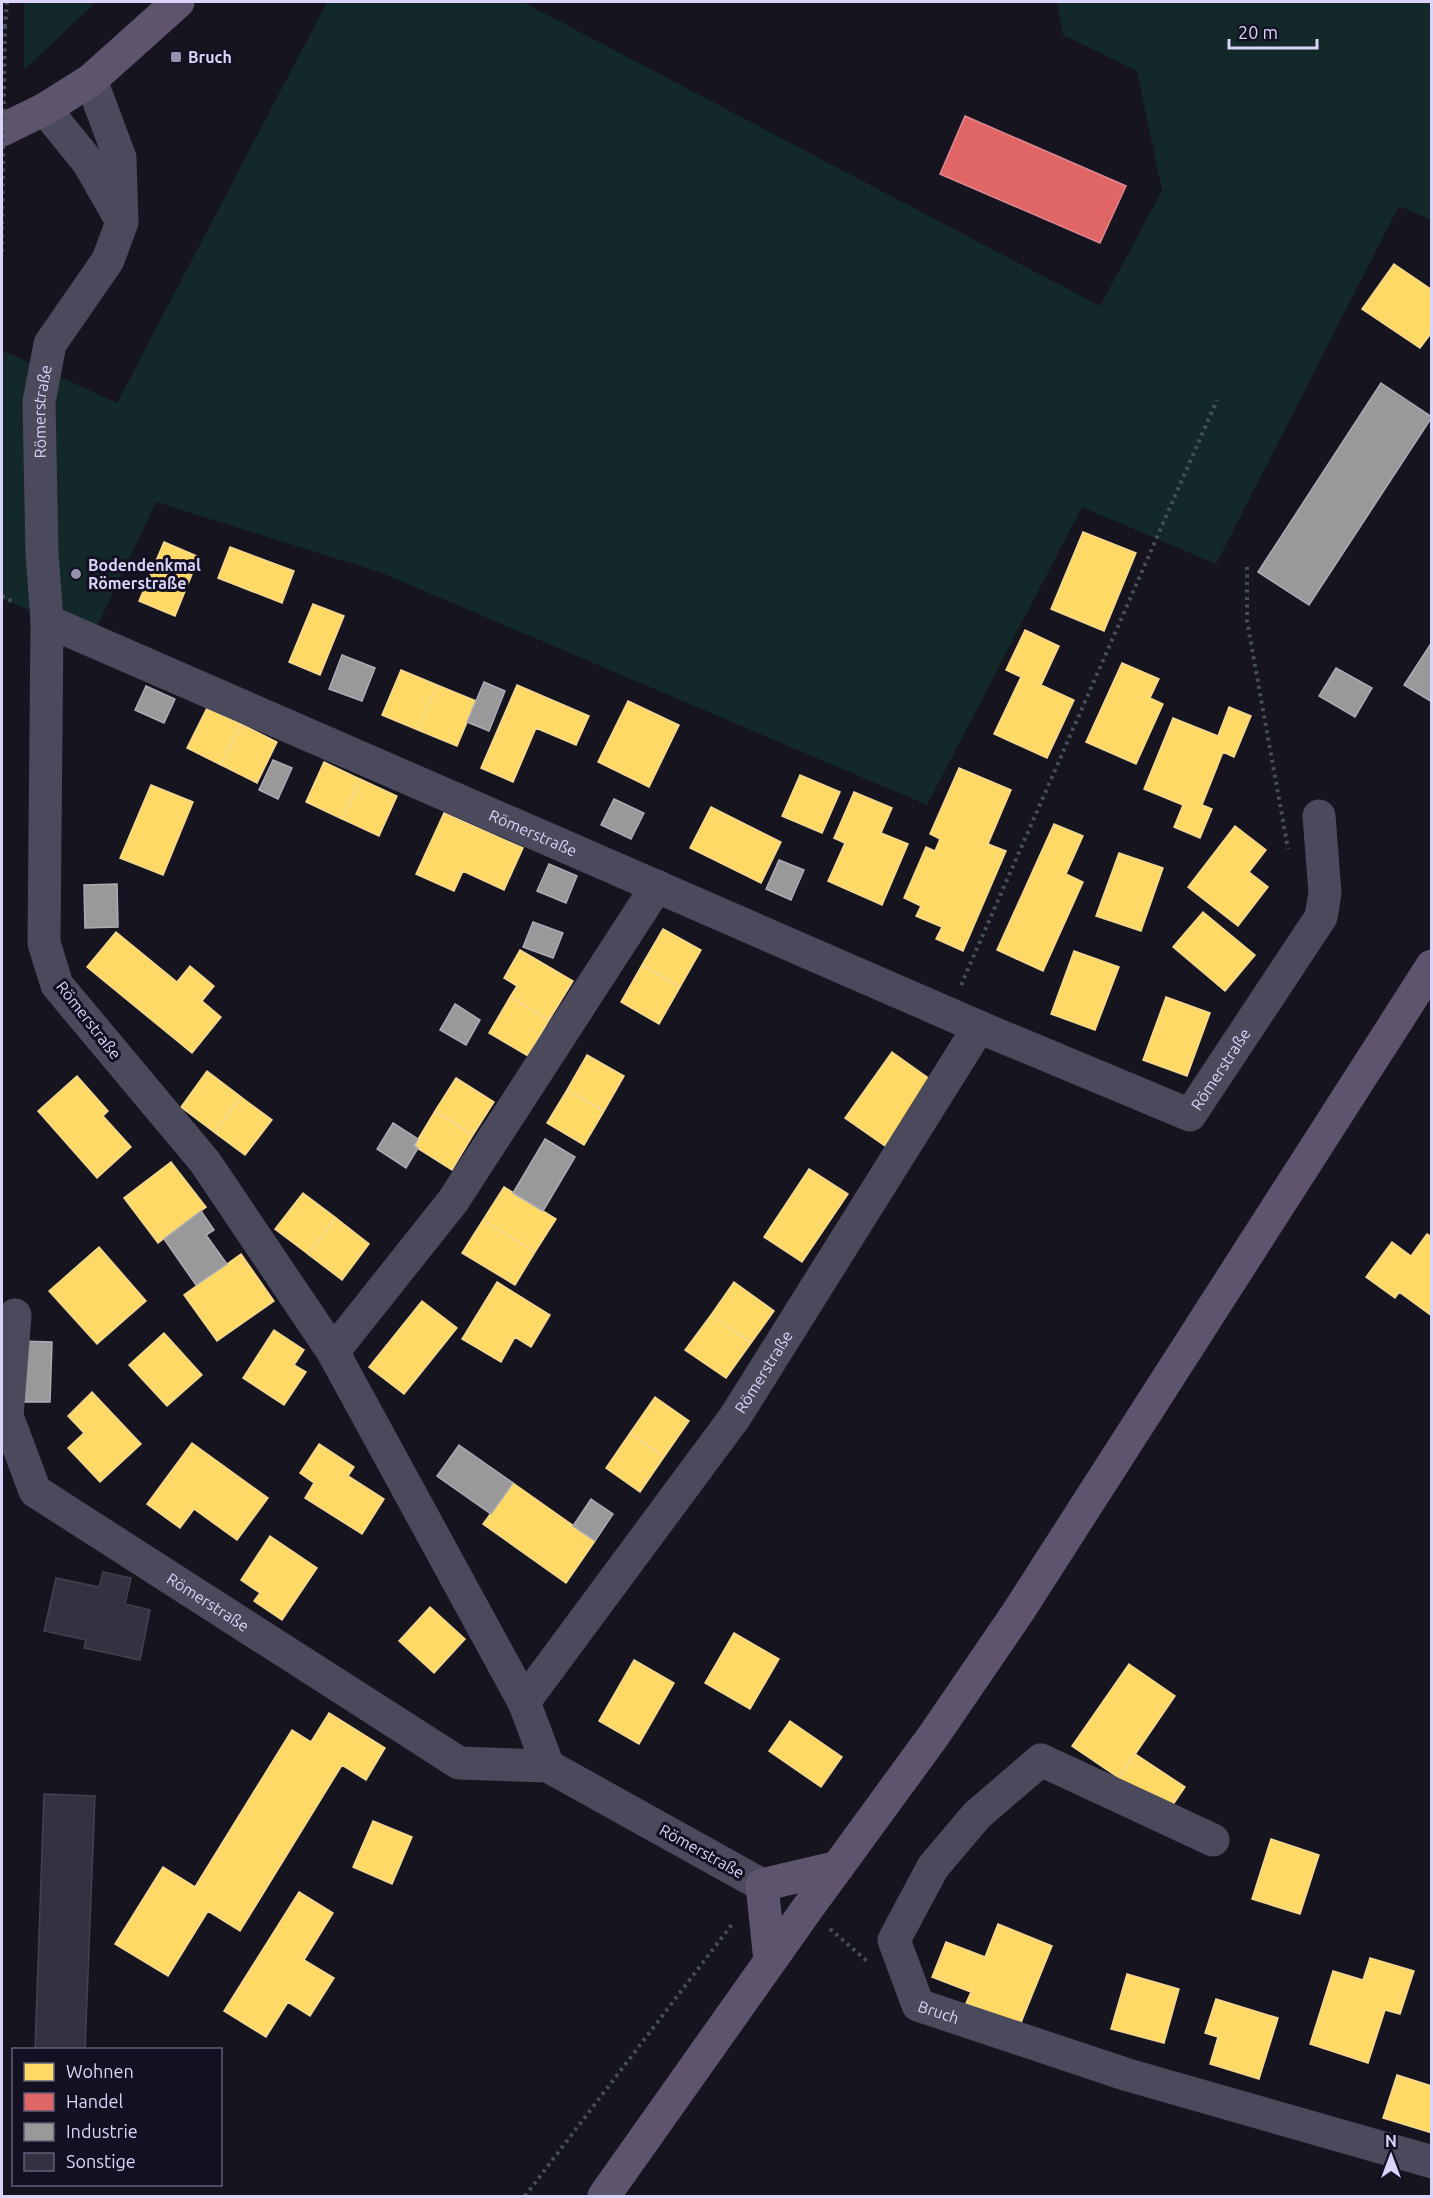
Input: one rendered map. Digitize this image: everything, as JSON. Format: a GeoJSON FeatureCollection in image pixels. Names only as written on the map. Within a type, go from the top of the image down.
{"type":"FeatureCollection","features":[{"type":"Feature","properties":{"kind":"main road"},"geometry":{"type":"LineString","coordinates":[[2,130],[45,109],[91,80],[178,2]]}},
{"type":"Feature","properties":{"kind":"main road"},"geometry":{"type":"LineString","coordinates":[[604,2196],[837,1867],[934,1735],[1018,1612],[1431,966]]}},
{"type":"Feature","properties":{"kind":"main road"},"geometry":{"type":"LineString","coordinates":[[770,1961],[762,1885],[837,1867]]}},
{"type":"Feature","properties":{"kind":"street","name":"Römerstraße"},"geometry":{"type":"LineString","coordinates":[[91,80],[120,158],[122,222],[108,260],[50,344],[39,402],[42,553],[47,621],[44,943],[57,985],[205,1162],[333,1352],[524,1702],[548,1766]]}},
{"type":"Feature","properties":{"kind":"street"},"geometry":{"type":"LineString","coordinates":[[45,109],[88,162],[122,222]]}},
{"type":"Feature","properties":{"kind":"street","name":"Römerstraße"},"geometry":{"type":"LineString","coordinates":[[47,621],[979,1027],[1190,1114],[1321,917],[1325,893],[1319,816]]}},
{"type":"Feature","properties":{"kind":"street"},"geometry":{"type":"LineString","coordinates":[[333,1352],[453,1201],[657,886]]}},
{"type":"Feature","properties":{"kind":"street","name":"Römerstraße"},"geometry":{"type":"LineString","coordinates":[[524,1702],[735,1417],[979,1027]]}},
{"type":"Feature","properties":{"kind":"street","name":"Römerstraße"},"geometry":{"type":"LineString","coordinates":[[15,1314],[7,1416],[35,1491],[459,1763],[548,1766],[762,1885]]}},
{"type":"Feature","properties":{"kind":"street","name":"Bruch"},"geometry":{"type":"LineString","coordinates":[[1214,1840],[1041,1760],[977,1815],[933,1867],[894,1940],[918,2005],[1128,2075],[1431,2162]]}},
{"type":"Feature","properties":{"kind":"path"},"geometry":{"type":"LineString","coordinates":[[2,252],[7,2]]}},
{"type":"Feature","properties":{"kind":"path"},"geometry":{"type":"LineString","coordinates":[[948,1013],[1217,400]]}},
{"type":"Feature","properties":{"kind":"path"},"geometry":{"type":"LineString","coordinates":[[1246,567],[1247,621],[1288,850]]}},
{"type":"Feature","properties":{"kind":"path"},"geometry":{"type":"LineString","coordinates":[[807,1909],[873,1966]]}},
{"type":"Feature","properties":{"kind":"path"},"geometry":{"type":"LineString","coordinates":[[525,2196],[733,1922]]}},
{"type":"Feature","properties":{"kind":"green space"},"geometry":{"type":"Polygon","coordinates":[[[24,2],[96,2],[24,70],[24,2]]]}},
{"type":"Feature","properties":{"kind":"green space"},"geometry":{"type":"Polygon","coordinates":[[[327,2],[523,2],[1100,306],[1162,191],[1137,71],[1063,35],[1057,2],[1431,2],[1431,220],[1399,206],[1216,564],[1082,507],[927,805],[382,573],[156,502],[93,635],[2,599],[2,350],[117,403],[327,2]]]}},
{"type":"Feature","properties":{"kind":"building: Wohnen"},"geometry":{"type":"Polygon","coordinates":[[[1394,264],[1432,290],[1432,332],[1420,348],[1362,309],[1394,264]]]}},
{"type":"Feature","properties":{"kind":"building: Wohnen"},"geometry":{"type":"Polygon","coordinates":[[[1083,532],[1136,553],[1104,631],[1051,609],[1083,532]]]}},
{"type":"Feature","properties":{"kind":"building: Wohnen"},"geometry":{"type":"Polygon","coordinates":[[[164,542],[199,557],[175,616],[139,601],[164,542]]]}},
{"type":"Feature","properties":{"kind":"building: Wohnen"},"geometry":{"type":"Polygon","coordinates":[[[230,547],[294,571],[282,603],[218,578],[230,547]]]}},
{"type":"Feature","properties":{"kind":"building: Wohnen"},"geometry":{"type":"Polygon","coordinates":[[[313,604],[344,616],[320,675],[289,662],[313,604]]]}},
{"type":"Feature","properties":{"kind":"building: Wohnen"},"geometry":{"type":"Polygon","coordinates":[[[1025,630],[1059,646],[1041,685],[1074,700],[1047,758],[994,734],[1021,677],[1006,670],[1025,630]]]}},
{"type":"Feature","properties":{"kind":"building: Wohnen"},"geometry":{"type":"Polygon","coordinates":[[[1122,663],[1159,679],[1150,698],[1163,704],[1136,764],[1086,742],[1122,663]]]}},
{"type":"Feature","properties":{"kind":"building: Wohnen"},"geometry":{"type":"Polygon","coordinates":[[[401,670],[437,685],[418,730],[382,715],[401,670]]]}},
{"type":"Feature","properties":{"kind":"building: Wohnen"},"geometry":{"type":"Polygon","coordinates":[[[437,685],[476,701],[457,746],[418,730],[437,685]]]}},
{"type":"Feature","properties":{"kind":"building: Wohnen"},"geometry":{"type":"Polygon","coordinates":[[[517,685],[589,716],[576,745],[536,728],[513,782],[481,768],[517,685]]]}},
{"type":"Feature","properties":{"kind":"building: Wohnen"},"geometry":{"type":"Polygon","coordinates":[[[628,701],[679,725],[649,787],[598,762],[628,701]]]}},
{"type":"Feature","properties":{"kind":"building: Wohnen"},"geometry":{"type":"Polygon","coordinates":[[[1229,707],[1251,716],[1234,757],[1223,752],[1202,805],[1212,809],[1200,838],[1174,827],[1183,805],[1144,789],[1173,718],[1218,736],[1229,707]]]}},
{"type":"Feature","properties":{"kind":"building: Wohnen"},"geometry":{"type":"Polygon","coordinates":[[[207,708],[241,724],[221,765],[187,748],[207,708]]]}},
{"type":"Feature","properties":{"kind":"building: Wohnen"},"geometry":{"type":"Polygon","coordinates":[[[241,724],[277,742],[257,783],[221,765],[241,724]]]}},
{"type":"Feature","properties":{"kind":"building: Wohnen"},"geometry":{"type":"Polygon","coordinates":[[[324,762],[360,779],[342,819],[306,802],[324,762]]]}},
{"type":"Feature","properties":{"kind":"building: Wohnen"},"geometry":{"type":"Polygon","coordinates":[[[959,768],[1011,790],[988,844],[1006,851],[963,951],[936,939],[942,927],[916,916],[921,906],[904,898],[926,847],[935,851],[940,839],[930,834],[959,768]]]}},
{"type":"Feature","properties":{"kind":"building: Wohnen"},"geometry":{"type":"Polygon","coordinates":[[[800,775],[840,792],[822,833],[782,816],[800,775]]]}},
{"type":"Feature","properties":{"kind":"building: Wohnen"},"geometry":{"type":"Polygon","coordinates":[[[360,779],[397,796],[379,836],[342,819],[360,779]]]}},
{"type":"Feature","properties":{"kind":"building: Wohnen"},"geometry":{"type":"Polygon","coordinates":[[[151,785],[193,802],[163,875],[120,858],[151,785]]]}},
{"type":"Feature","properties":{"kind":"building: Wohnen"},"geometry":{"type":"Polygon","coordinates":[[[854,792],[892,808],[881,833],[908,844],[882,905],[828,881],[845,843],[834,838],[854,792]]]}},
{"type":"Feature","properties":{"kind":"building: Wohnen"},"geometry":{"type":"Polygon","coordinates":[[[711,807],[781,842],[761,883],[690,848],[711,807]]]}},
{"type":"Feature","properties":{"kind":"building: Wohnen"},"geometry":{"type":"Polygon","coordinates":[[[444,813],[523,848],[504,890],[463,871],[454,891],[416,874],[444,813]]]}},
{"type":"Feature","properties":{"kind":"building: Wohnen"},"geometry":{"type":"Polygon","coordinates":[[[1054,824],[1083,836],[1066,874],[1083,882],[1043,971],[997,950],[1054,824]]]}},
{"type":"Feature","properties":{"kind":"building: Wohnen"},"geometry":{"type":"Polygon","coordinates":[[[1235,826],[1266,850],[1249,872],[1268,887],[1238,926],[1188,887],[1235,826]]]}},
{"type":"Feature","properties":{"kind":"building: Wohnen"},"geometry":{"type":"Polygon","coordinates":[[[1119,853],[1163,868],[1141,931],[1096,916],[1119,853]]]}},
{"type":"Feature","properties":{"kind":"building: Wohnen"},"geometry":{"type":"Polygon","coordinates":[[[1203,912],[1255,955],[1225,991],[1173,947],[1203,912]]]}},
{"type":"Feature","properties":{"kind":"building: Wohnen"},"geometry":{"type":"Polygon","coordinates":[[[663,929],[701,950],[680,987],[642,965],[663,929]]]}},
{"type":"Feature","properties":{"kind":"building: Wohnen"},"geometry":{"type":"Polygon","coordinates":[[[116,932],[177,982],[190,966],[214,986],[202,1001],[221,1017],[192,1053],[87,967],[116,932]]]}},
{"type":"Feature","properties":{"kind":"building: Wohnen"},"geometry":{"type":"Polygon","coordinates":[[[520,950],[573,981],[549,1020],[510,997],[517,986],[504,978],[520,950]]]}},
{"type":"Feature","properties":{"kind":"building: Wohnen"},"geometry":{"type":"Polygon","coordinates":[[[1074,951],[1119,967],[1095,1030],[1051,1014],[1074,951]]]}},
{"type":"Feature","properties":{"kind":"building: Wohnen"},"geometry":{"type":"Polygon","coordinates":[[[642,965],[680,987],[659,1024],[621,1002],[642,965]]]}},
{"type":"Feature","properties":{"kind":"building: Wohnen"},"geometry":{"type":"Polygon","coordinates":[[[510,997],[549,1020],[528,1056],[489,1033],[510,997]]]}},
{"type":"Feature","properties":{"kind":"building: Wohnen"},"geometry":{"type":"Polygon","coordinates":[[[1166,997],[1210,1013],[1187,1076],[1143,1060],[1166,997]]]}},
{"type":"Feature","properties":{"kind":"building: Wohnen"},"geometry":{"type":"Polygon","coordinates":[[[892,1052],[931,1080],[885,1146],[845,1118],[892,1052]]]}},
{"type":"Feature","properties":{"kind":"building: Wohnen"},"geometry":{"type":"Polygon","coordinates":[[[587,1055],[624,1076],[604,1111],[567,1090],[587,1055]]]}},
{"type":"Feature","properties":{"kind":"building: Wohnen"},"geometry":{"type":"Polygon","coordinates":[[[207,1071],[241,1097],[214,1132],[181,1107],[207,1071]]]}},
{"type":"Feature","properties":{"kind":"building: Wohnen"},"geometry":{"type":"Polygon","coordinates":[[[77,1076],[108,1111],[103,1116],[131,1147],[97,1178],[38,1111],[77,1076]]]}},
{"type":"Feature","properties":{"kind":"building: Wohnen"},"geometry":{"type":"Polygon","coordinates":[[[456,1078],[494,1102],[473,1135],[435,1111],[456,1078]]]}},
{"type":"Feature","properties":{"kind":"building: Wohnen"},"geometry":{"type":"Polygon","coordinates":[[[567,1090],[604,1111],[584,1145],[547,1123],[567,1090]]]}},
{"type":"Feature","properties":{"kind":"building: Wohnen"},"geometry":{"type":"Polygon","coordinates":[[[241,1097],[272,1120],[245,1155],[214,1132],[241,1097]]]}},
{"type":"Feature","properties":{"kind":"building: Wohnen"},"geometry":{"type":"Polygon","coordinates":[[[435,1111],[473,1135],[452,1170],[414,1146],[435,1111]]]}},
{"type":"Feature","properties":{"kind":"building: Wohnen"},"geometry":{"type":"Polygon","coordinates":[[[171,1162],[206,1207],[158,1243],[124,1198],[171,1162]]]}},
{"type":"Feature","properties":{"kind":"building: Wohnen"},"geometry":{"type":"Polygon","coordinates":[[[809,1169],[848,1194],[802,1262],[764,1237],[809,1169]]]}},
{"type":"Feature","properties":{"kind":"building: Wohnen"},"geometry":{"type":"Polygon","coordinates":[[[504,1187],[556,1219],[535,1252],[483,1220],[504,1187]]]}},
{"type":"Feature","properties":{"kind":"building: Wohnen"},"geometry":{"type":"Polygon","coordinates":[[[303,1193],[336,1218],[308,1254],[275,1229],[303,1193]]]}},
{"type":"Feature","properties":{"kind":"building: Wohnen"},"geometry":{"type":"Polygon","coordinates":[[[336,1218],[369,1244],[342,1280],[308,1254],[336,1218]]]}},
{"type":"Feature","properties":{"kind":"building: Wohnen"},"geometry":{"type":"Polygon","coordinates":[[[483,1220],[535,1252],[515,1285],[462,1253],[483,1220]]]}},
{"type":"Feature","properties":{"kind":"building: Wohnen"},"geometry":{"type":"Polygon","coordinates":[[[1427,1234],[1432,1237],[1432,1316],[1399,1292],[1395,1298],[1366,1277],[1392,1242],[1411,1256],[1427,1234]]]}},
{"type":"Feature","properties":{"kind":"building: Wohnen"},"geometry":{"type":"Polygon","coordinates":[[[99,1247],[146,1301],[97,1344],[49,1291],[99,1247]]]}},
{"type":"Feature","properties":{"kind":"building: Wohnen"},"geometry":{"type":"Polygon","coordinates":[[[241,1254],[274,1301],[217,1341],[184,1295],[241,1254]]]}},
{"type":"Feature","properties":{"kind":"building: Wohnen"},"geometry":{"type":"Polygon","coordinates":[[[497,1282],[550,1315],[531,1347],[515,1337],[501,1362],[462,1339],[497,1282]]]}},
{"type":"Feature","properties":{"kind":"building: Wohnen"},"geometry":{"type":"Polygon","coordinates":[[[734,1282],[774,1311],[751,1343],[711,1315],[734,1282]]]}},
{"type":"Feature","properties":{"kind":"building: Wohnen"},"geometry":{"type":"Polygon","coordinates":[[[422,1301],[457,1328],[404,1394],[369,1367],[422,1301]]]}},
{"type":"Feature","properties":{"kind":"building: Wohnen"},"geometry":{"type":"Polygon","coordinates":[[[711,1315],[751,1343],[726,1378],[685,1350],[711,1315]]]}},
{"type":"Feature","properties":{"kind":"building: Wohnen"},"geometry":{"type":"Polygon","coordinates":[[[274,1330],[304,1350],[294,1365],[306,1372],[284,1405],[243,1378],[274,1330]]]}},
{"type":"Feature","properties":{"kind":"building: Wohnen"},"geometry":{"type":"Polygon","coordinates":[[[164,1333],[202,1375],[167,1406],[129,1365],[164,1333]]]}},
{"type":"Feature","properties":{"kind":"building: Wohnen"},"geometry":{"type":"Polygon","coordinates":[[[92,1392],[141,1444],[100,1482],[68,1448],[84,1433],[68,1416],[92,1392]]]}},
{"type":"Feature","properties":{"kind":"building: Wohnen"},"geometry":{"type":"Polygon","coordinates":[[[655,1397],[689,1421],[664,1457],[630,1433],[655,1397]]]}},
{"type":"Feature","properties":{"kind":"building: Wohnen"},"geometry":{"type":"Polygon","coordinates":[[[630,1433],[664,1457],[640,1492],[606,1468],[630,1433]]]}},
{"type":"Feature","properties":{"kind":"building: Wohnen"},"geometry":{"type":"Polygon","coordinates":[[[192,1443],[268,1498],[237,1540],[194,1509],[180,1528],[147,1504],[192,1443]]]}},
{"type":"Feature","properties":{"kind":"building: Wohnen"},"geometry":{"type":"Polygon","coordinates":[[[319,1444],[354,1467],[348,1476],[384,1499],[362,1534],[305,1498],[314,1483],[300,1473],[319,1444]]]}},
{"type":"Feature","properties":{"kind":"building: Wohnen"},"geometry":{"type":"Polygon","coordinates":[[[513,1483],[595,1541],[566,1583],[483,1524],[513,1483]]]}},
{"type":"Feature","properties":{"kind":"building: Wohnen"},"geometry":{"type":"Polygon","coordinates":[[[270,1536],[317,1568],[282,1620],[254,1601],[260,1593],[241,1580],[270,1536]]]}},
{"type":"Feature","properties":{"kind":"building: Wohnen"},"geometry":{"type":"Polygon","coordinates":[[[430,1607],[465,1639],[434,1673],[399,1641],[430,1607]]]}},
{"type":"Feature","properties":{"kind":"building: Wohnen"},"geometry":{"type":"Polygon","coordinates":[[[734,1633],[779,1659],[750,1709],[705,1683],[734,1633]]]}},
{"type":"Feature","properties":{"kind":"building: Wohnen"},"geometry":{"type":"Polygon","coordinates":[[[634,1660],[674,1683],[639,1744],[599,1721],[634,1660]]]}},
{"type":"Feature","properties":{"kind":"building: Wohnen"},"geometry":{"type":"Polygon","coordinates":[[[1129,1664],[1175,1696],[1119,1778],[1072,1746],[1129,1664]]]}},
{"type":"Feature","properties":{"kind":"building: Wohnen"},"geometry":{"type":"Polygon","coordinates":[[[329,1713],[385,1748],[366,1780],[342,1765],[240,1931],[208,1911],[168,1976],[115,1944],[163,1867],[195,1887],[292,1730],[311,1742],[329,1713]]]}},
{"type":"Feature","properties":{"kind":"building: Wohnen"},"geometry":{"type":"Polygon","coordinates":[[[790,1721],[842,1757],[821,1787],[769,1751],[790,1721]]]}},
{"type":"Feature","properties":{"kind":"building: Wohnen"},"geometry":{"type":"Polygon","coordinates":[[[1135,1754],[1185,1787],[1168,1812],[1119,1778],[1135,1754]]]}},
{"type":"Feature","properties":{"kind":"building: Wohnen"},"geometry":{"type":"Polygon","coordinates":[[[373,1821],[412,1837],[392,1884],[353,1867],[373,1821]]]}},
{"type":"Feature","properties":{"kind":"building: Wohnen"},"geometry":{"type":"Polygon","coordinates":[[[1271,1839],[1319,1855],[1300,1914],[1252,1899],[1271,1839]]]}},
{"type":"Feature","properties":{"kind":"building: Wohnen"},"geometry":{"type":"Polygon","coordinates":[[[299,1892],[333,1913],[304,1960],[334,1978],[310,2016],[288,2002],[266,2037],[224,2011],[299,1892]]]}},
{"type":"Feature","properties":{"kind":"building: Wohnen"},"geometry":{"type":"Polygon","coordinates":[[[998,1924],[1052,1946],[1020,2025],[966,2003],[971,1992],[932,1977],[946,1942],[985,1957],[998,1924]]]}},
{"type":"Feature","properties":{"kind":"building: Wohnen"},"geometry":{"type":"Polygon","coordinates":[[[1370,1958],[1414,1971],[1400,2014],[1385,2010],[1368,2063],[1310,2044],[1333,1971],[1363,1980],[1370,1958]]]}},
{"type":"Feature","properties":{"kind":"building: Wohnen"},"geometry":{"type":"Polygon","coordinates":[[[1127,1974],[1179,1989],[1164,2043],[1111,2029],[1127,1974]]]}},
{"type":"Feature","properties":{"kind":"building: Wohnen"},"geometry":{"type":"Polygon","coordinates":[[[1216,1999],[1278,2018],[1259,2079],[1210,2064],[1218,2037],[1205,2033],[1216,1999]]]}},
{"type":"Feature","properties":{"kind":"building: Wohnen"},"geometry":{"type":"Polygon","coordinates":[[[1397,2075],[1432,2086],[1432,2133],[1383,2118],[1397,2075]]]}},
{"type":"Feature","properties":{"kind":"building: Handel"},"geometry":{"type":"Polygon","coordinates":[[[965,116],[1126,186],[1100,243],[940,174],[965,116]]]}},
{"type":"Feature","properties":{"kind":"building: Industrie"},"geometry":{"type":"Polygon","coordinates":[[[1381,383],[1432,417],[1309,605],[1258,572],[1381,383]]]}},
{"type":"Feature","properties":{"kind":"building: Industrie"},"geometry":{"type":"Polygon","coordinates":[[[1432,642],[1432,702],[1404,685],[1432,642]]]}},
{"type":"Feature","properties":{"kind":"building: Industrie"},"geometry":{"type":"Polygon","coordinates":[[[342,655],[375,668],[362,701],[329,689],[342,655]]]}},
{"type":"Feature","properties":{"kind":"building: Industrie"},"geometry":{"type":"Polygon","coordinates":[[[1336,668],[1372,688],[1355,717],[1319,696],[1336,668]]]}},
{"type":"Feature","properties":{"kind":"building: Industrie"},"geometry":{"type":"Polygon","coordinates":[[[484,682],[505,691],[489,731],[467,722],[484,682]]]}},
{"type":"Feature","properties":{"kind":"building: Industrie"},"geometry":{"type":"Polygon","coordinates":[[[146,686],[175,699],[164,723],[135,710],[146,686]]]}},
{"type":"Feature","properties":{"kind":"building: Industrie"},"geometry":{"type":"Polygon","coordinates":[[[273,760],[292,768],[278,799],[259,790],[273,760]]]}},
{"type":"Feature","properties":{"kind":"building: Industrie"},"geometry":{"type":"Polygon","coordinates":[[[614,799],[644,813],[631,839],[601,825],[614,799]]]}},
{"type":"Feature","properties":{"kind":"building: Industrie"},"geometry":{"type":"Polygon","coordinates":[[[779,860],[804,870],[791,900],[766,889],[779,860]]]}},
{"type":"Feature","properties":{"kind":"building: Industrie"},"geometry":{"type":"Polygon","coordinates":[[[549,864],[577,876],[566,903],[537,891],[549,864]]]}},
{"type":"Feature","properties":{"kind":"building: Industrie"},"geometry":{"type":"Polygon","coordinates":[[[117,884],[118,927],[85,928],[84,885],[117,884]]]}},
{"type":"Feature","properties":{"kind":"building: Industrie"},"geometry":{"type":"Polygon","coordinates":[[[533,922],[563,933],[553,958],[523,947],[533,922]]]}},
{"type":"Feature","properties":{"kind":"building: Industrie"},"geometry":{"type":"Polygon","coordinates":[[[455,1004],[480,1020],[466,1045],[440,1030],[455,1004]]]}},
{"type":"Feature","properties":{"kind":"building: Industrie"},"geometry":{"type":"Polygon","coordinates":[[[393,1123],[418,1139],[414,1146],[418,1148],[406,1168],[377,1149],[393,1123]]]}},
{"type":"Feature","properties":{"kind":"building: Industrie"},"geometry":{"type":"Polygon","coordinates":[[[545,1139],[575,1157],[543,1211],[513,1193],[545,1139]]]}},
{"type":"Feature","properties":{"kind":"building: Industrie"},"geometry":{"type":"Polygon","coordinates":[[[201,1211],[214,1230],[206,1235],[227,1264],[196,1285],[164,1239],[201,1211]]]}},
{"type":"Feature","properties":{"kind":"building: Industrie"},"geometry":{"type":"Polygon","coordinates":[[[18,1341],[52,1342],[50,1402],[16,1402],[18,1341]]]}},
{"type":"Feature","properties":{"kind":"building: Industrie"},"geometry":{"type":"Polygon","coordinates":[[[459,1445],[513,1483],[491,1514],[437,1476],[459,1445]]]}},
{"type":"Feature","properties":{"kind":"building: Industrie"},"geometry":{"type":"Polygon","coordinates":[[[591,1499],[613,1514],[595,1541],[573,1526],[591,1499]]]}},
{"type":"Feature","properties":{"kind":"building: Sonstige"},"geometry":{"type":"Polygon","coordinates":[[[103,1572],[131,1578],[125,1604],[150,1610],[140,1660],[84,1648],[86,1640],[44,1631],[56,1578],[99,1587],[103,1572]]]}},
{"type":"Feature","properties":{"kind":"building: Sonstige"},"geometry":{"type":"Polygon","coordinates":[[[44,1794],[95,1796],[85,2048],[35,2048],[44,1794]]]}},
{"type":"Feature","properties":{"kind":"place","name":"Bruch"},"geometry":{"type":"Point","coordinates":[176,57]}},
{"type":"Feature","properties":{"kind":"place","name":"Bodendenkmal Römerstraße"},"geometry":{"type":"Point","coordinates":[76,574]}}]}
